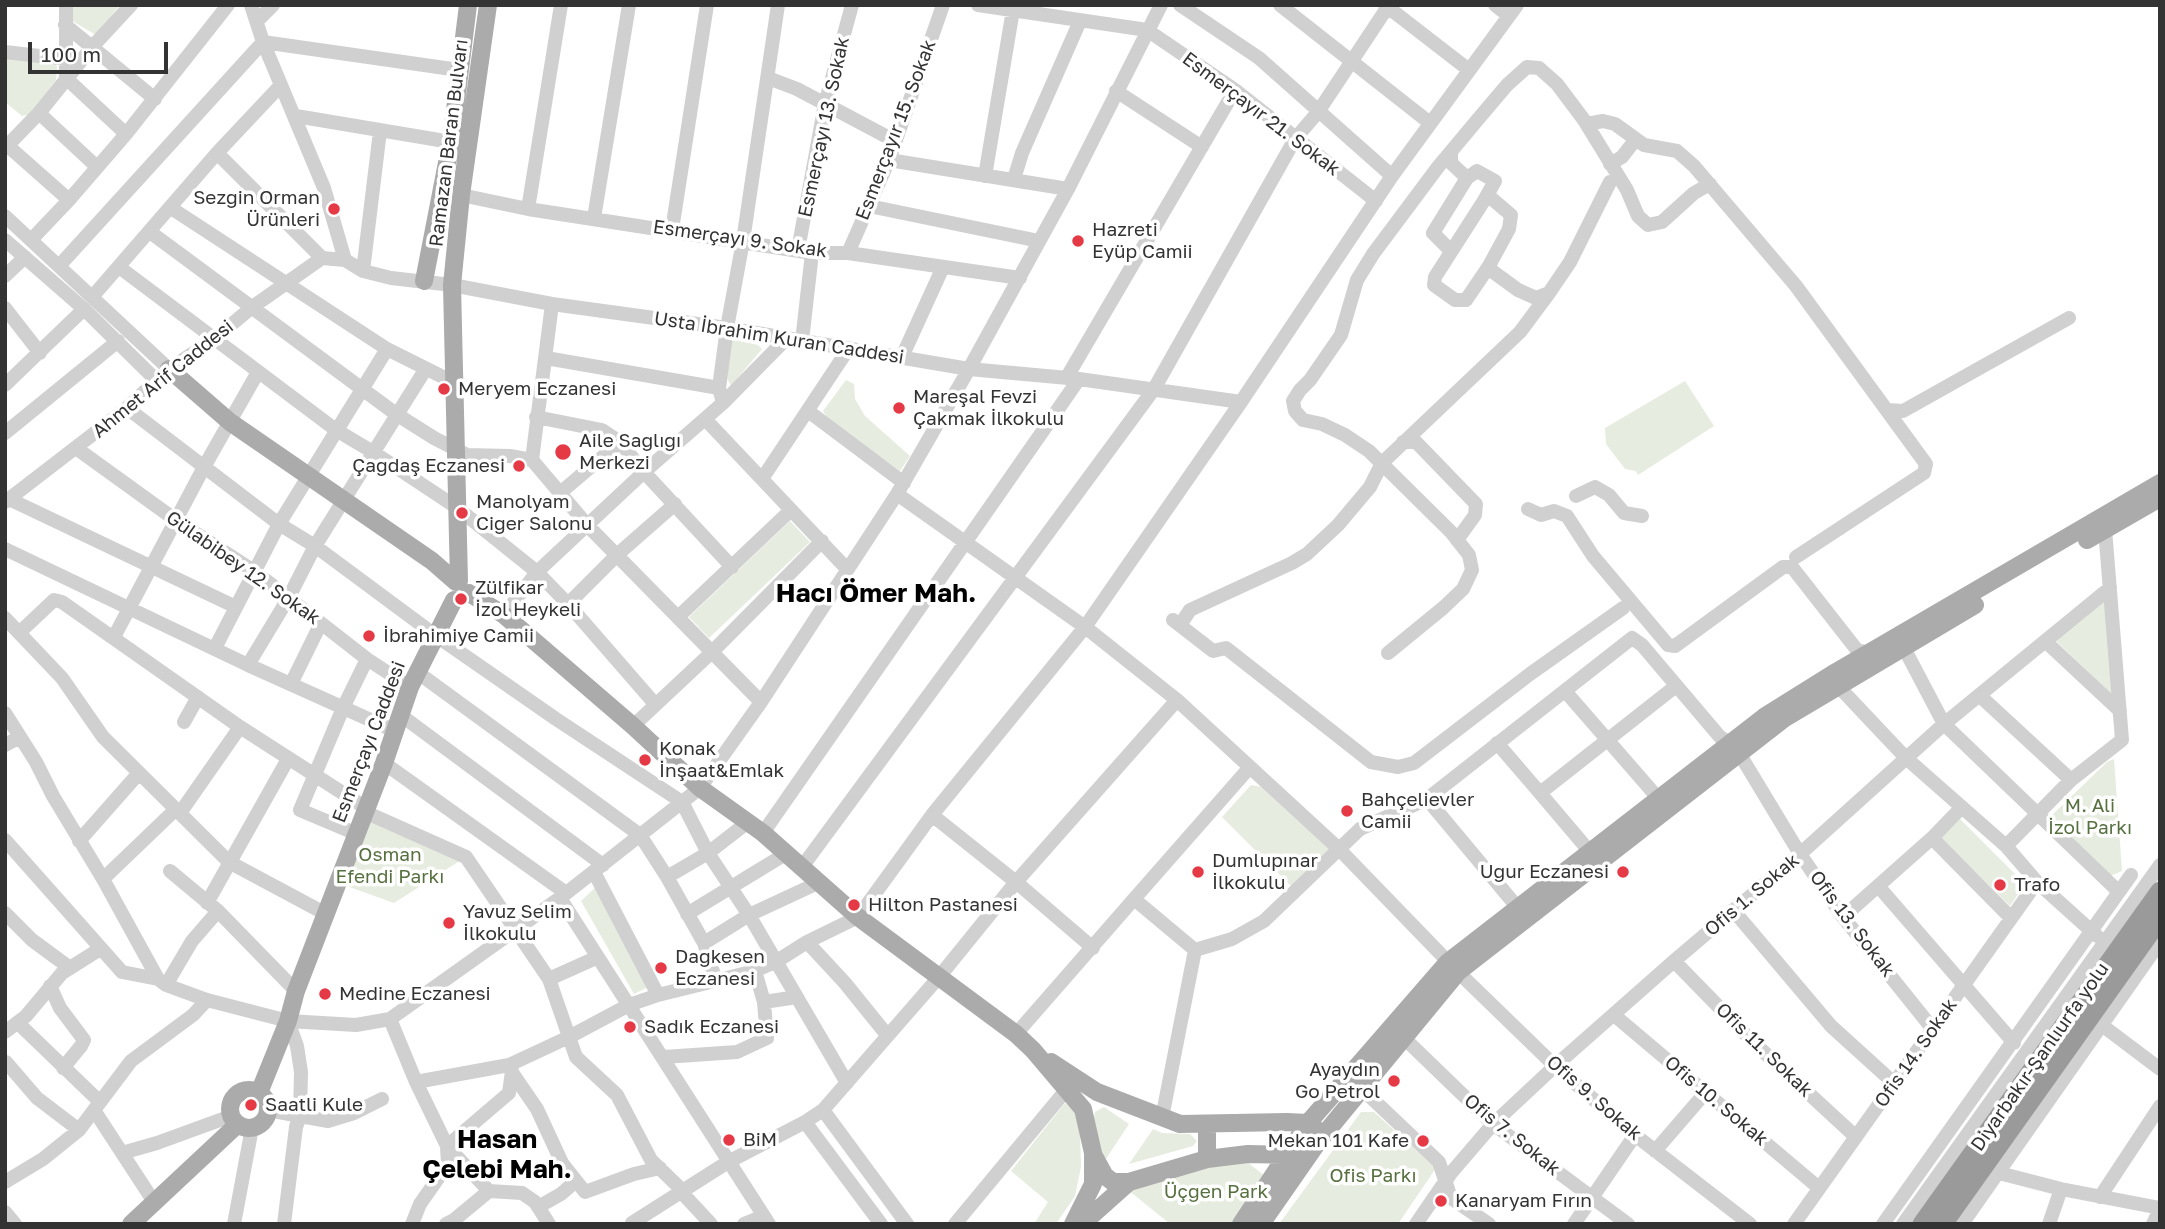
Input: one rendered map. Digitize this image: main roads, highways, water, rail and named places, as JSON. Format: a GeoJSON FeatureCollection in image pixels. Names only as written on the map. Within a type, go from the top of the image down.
{"type":"FeatureCollection","features":[{"type":"Feature","properties":{"kind":"highway","name":"Diyarbakır-Şanlıurfa yolu"},"geometry":{"type":"LineString","coordinates":[[1922,1224],[2160,891]]}},
{"type":"Feature","properties":{"kind":"highway","name":"Diyarbakır-Şanlıurfa yolu"},"geometry":{"type":"LineString","coordinates":[[1942,1224],[2160,919]]}},
{"type":"Feature","properties":{"kind":"main road","name":"Ramazan Baran Bulvarı"},"geometry":{"type":"LineString","coordinates":[[424,281],[451,142],[468,5]]}},
{"type":"Feature","properties":{"kind":"main road","name":"Ramazan Baran Bulvarı"},"geometry":{"type":"LineString","coordinates":[[459,589],[452,285],[461,195],[488,5]]}},
{"type":"Feature","properties":{"kind":"main road"},"geometry":{"type":"LineString","coordinates":[[163,375],[432,561],[459,589],[504,615],[633,726],[700,788],[787,853],[858,917],[1016,1034],[1083,1109],[1093,1153],[1093,1184],[1073,1224]]}},
{"type":"Feature","properties":{"kind":"main road"},"geometry":{"type":"LineString","coordinates":[[1261,1224],[1318,1142],[1404,1038],[1453,967],[1736,748],[1764,717],[2160,483]]}},
{"type":"Feature","properties":{"kind":"main road"},"geometry":{"type":"LineString","coordinates":[[1241,1224],[1308,1123],[1453,967],[1518,908],[1658,798],[1736,748],[2012,582],[2160,498]]}},
{"type":"Feature","properties":{"kind":"main road","name":"Esmerçayı Caddesi"},"geometry":{"type":"LineString","coordinates":[[259,1093],[414,680],[459,589]]}},
{"type":"Feature","properties":{"kind":"main road"},"geometry":{"type":"LineString","coordinates":[[1033,1050],[1097,1092],[1180,1124],[1308,1123],[1319,1133],[1318,1142],[1304,1152],[1286,1156],[1248,1154],[1208,1159],[1129,1182],[1113,1182],[1105,1176],[1093,1153]]}},
{"type":"Feature","properties":{"kind":"main road"},"geometry":{"type":"LineString","coordinates":[[131,1224],[240,1123],[263,1122],[268,1110],[259,1093],[246,1091],[235,1096],[230,1106],[240,1123]]}},
{"type":"Feature","properties":{"kind":"main road"},"geometry":{"type":"LineString","coordinates":[[1083,1109],[1097,1092]]}},
{"type":"Feature","properties":{"kind":"main road"},"geometry":{"type":"LineString","coordinates":[[1206,1125],[1208,1159]]}},
{"type":"Feature","properties":{"kind":"main road"},"geometry":{"type":"LineString","coordinates":[[1082,1224],[1129,1182]]}},
{"type":"Feature","properties":{"kind":"place","name":"Sezgin Orman Ürünleri"},"geometry":{"type":"Point","coordinates":[334,209]}},
{"type":"Feature","properties":{"kind":"place","name":"Hazreti Eyüp Camii"},"geometry":{"type":"Point","coordinates":[1078,241]}},
{"type":"Feature","properties":{"kind":"place","name":"Meryem Eczanesi"},"geometry":{"type":"Point","coordinates":[444,389]}},
{"type":"Feature","properties":{"kind":"place","name":"Mareşal Fevzi Çakmak İlkokulu"},"geometry":{"type":"Point","coordinates":[899,408]}},
{"type":"Feature","properties":{"kind":"place","name":"Aile Sağlığı Merkezi"},"geometry":{"type":"Point","coordinates":[563,452]}},
{"type":"Feature","properties":{"kind":"place","name":"Çağdaş Eczanesi"},"geometry":{"type":"Point","coordinates":[519,466]}},
{"type":"Feature","properties":{"kind":"place","name":"Manolyam Ciğer Salonu"},"geometry":{"type":"Point","coordinates":[462,513]}},
{"type":"Feature","properties":{"kind":"place","name":"Zülfikar İzol Heykeli"},"geometry":{"type":"Point","coordinates":[461,599]}},
{"type":"Feature","properties":{"kind":"place","name":"İbrahimiye Camii"},"geometry":{"type":"Point","coordinates":[369,636]}},
{"type":"Feature","properties":{"kind":"place","name":"Konak İnşaat&Emlak"},"geometry":{"type":"Point","coordinates":[645,760]}},
{"type":"Feature","properties":{"kind":"place","name":"Bahçelievler Camii"},"geometry":{"type":"Point","coordinates":[1347,811]}},
{"type":"Feature","properties":{"kind":"place","name":"Dumlupınar İlkokulu"},"geometry":{"type":"Point","coordinates":[1198,872]}},
{"type":"Feature","properties":{"kind":"place","name":"Uğur Eczanesi"},"geometry":{"type":"Point","coordinates":[1623,872]}},
{"type":"Feature","properties":{"kind":"place","name":"Trafo"},"geometry":{"type":"Point","coordinates":[2000,885]}},
{"type":"Feature","properties":{"kind":"place","name":"Hilton Pastanesi"},"geometry":{"type":"Point","coordinates":[854,905]}},
{"type":"Feature","properties":{"kind":"place","name":"Yavuz Selim İlkokulu"},"geometry":{"type":"Point","coordinates":[449,923]}},
{"type":"Feature","properties":{"kind":"place","name":"Dağkesen Eczanesi"},"geometry":{"type":"Point","coordinates":[661,968]}},
{"type":"Feature","properties":{"kind":"place","name":"Medine Eczanesi"},"geometry":{"type":"Point","coordinates":[325,994]}},
{"type":"Feature","properties":{"kind":"place","name":"Sadık Eczanesi"},"geometry":{"type":"Point","coordinates":[630,1027]}},
{"type":"Feature","properties":{"kind":"place","name":"Ayaydın Go Petrol"},"geometry":{"type":"Point","coordinates":[1394,1081]}},
{"type":"Feature","properties":{"kind":"place","name":"Saatli Kule"},"geometry":{"type":"Point","coordinates":[251,1105]}},
{"type":"Feature","properties":{"kind":"place","name":"BiM"},"geometry":{"type":"Point","coordinates":[729,1140]}},
{"type":"Feature","properties":{"kind":"place","name":"Mekan 101 Kafe"},"geometry":{"type":"Point","coordinates":[1423,1141]}},
{"type":"Feature","properties":{"kind":"place","name":"Kanaryam Fırın"},"geometry":{"type":"Point","coordinates":[1441,1201]}},
{"type":"Feature","properties":{"kind":"district","name":"Hacı Ömer Mah."},"geometry":{"type":"Point","coordinates":[876,594]}},
{"type":"Feature","properties":{"kind":"district","name":"Hasan Çelebi Mah."},"geometry":{"type":"Point","coordinates":[497,1155]}},
{"type":"Feature","properties":{"kind":"park label","name":"M. Ali İzol Parkı"},"geometry":{"type":"Point","coordinates":[2090,817]}},
{"type":"Feature","properties":{"kind":"park label","name":"Osman Efendi Parkı"},"geometry":{"type":"Point","coordinates":[390,866]}},
{"type":"Feature","properties":{"kind":"park label","name":"Ofis Parkı"},"geometry":{"type":"Point","coordinates":[1373,1176]}},
{"type":"Feature","properties":{"kind":"park label","name":"Üçgen Park"},"geometry":{"type":"Point","coordinates":[1216,1192]}}]}
